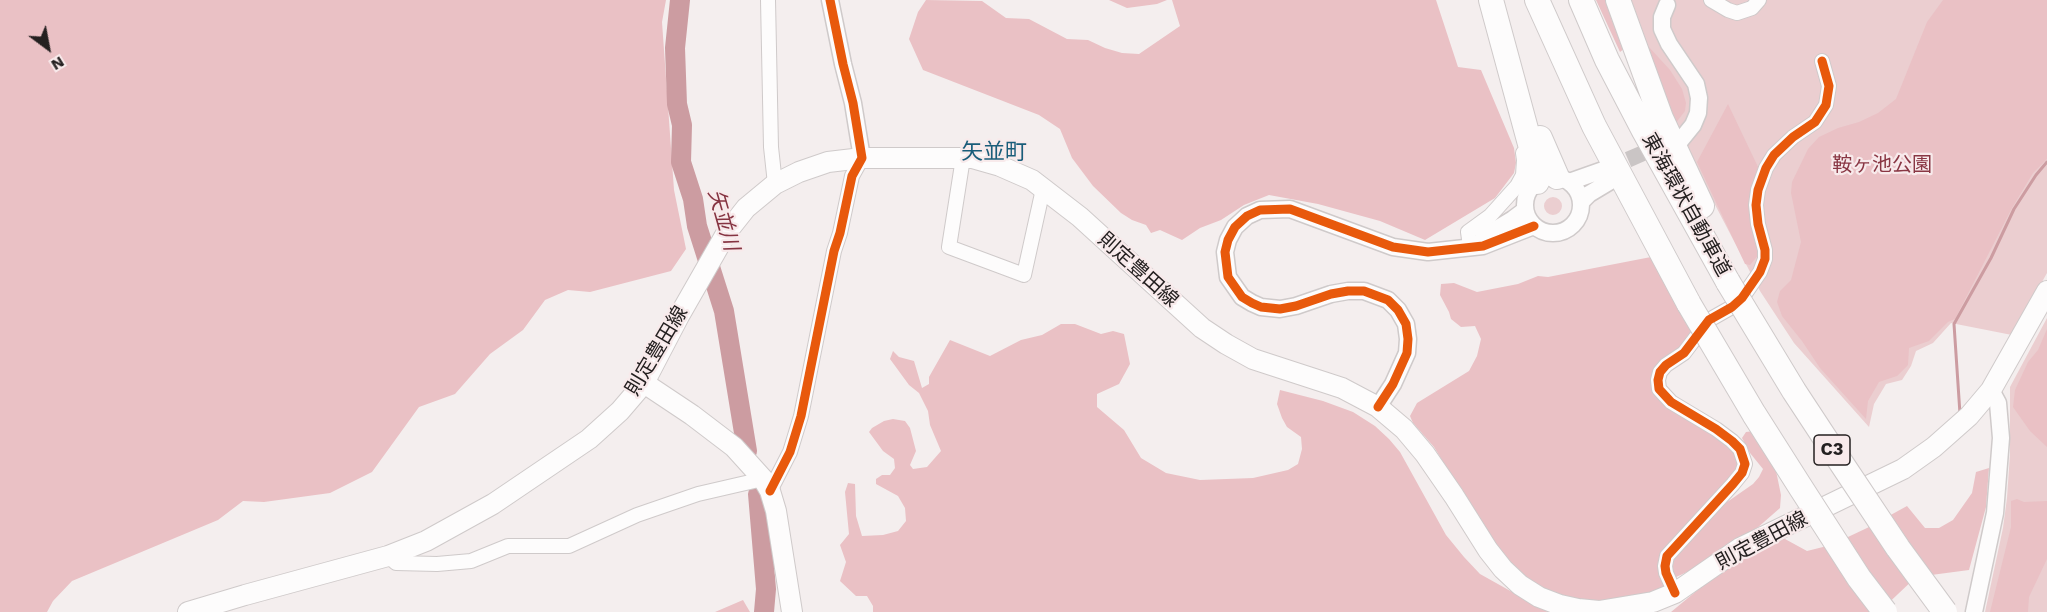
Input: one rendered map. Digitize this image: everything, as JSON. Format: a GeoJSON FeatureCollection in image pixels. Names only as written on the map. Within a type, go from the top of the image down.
{"type":"FeatureCollection","features":[{"type":"Feature","properties":{"kind":"highway"},"geometry":{"type":"LineString","coordinates":[[1491,0],[1531,147],[1554,180]]}},
{"type":"Feature","properties":{"kind":"highway"},"geometry":{"type":"LineString","coordinates":[[1501,0],[1537,130],[1554,180]]}},
{"type":"Feature","properties":{"kind":"highway"},"geometry":{"type":"LineString","coordinates":[[1523,0],[1594,126]]}},
{"type":"Feature","properties":{"kind":"highway","name":"C3"},"geometry":{"type":"LineString","coordinates":[[1537,0],[1594,126],[1689,304],[1801,489],[1884,612]]}},
{"type":"Feature","properties":{"kind":"highway","name":"東海環状自動車道"},"geometry":{"type":"LineString","coordinates":[[1581,0],[1607,60],[1728,282],[1842,464],[1898,548],[1945,612]]}},
{"type":"Feature","properties":{"kind":"highway"},"geometry":{"type":"LineString","coordinates":[[1618,0],[1661,118],[1699,198],[1728,282]]}},
{"type":"Feature","properties":{"kind":"highway"},"geometry":{"type":"LineString","coordinates":[[1632,0],[1631,33],[1637,56]]}},
{"type":"Feature","properties":{"kind":"main road","name":"則定豊田線"},"geometry":{"type":"LineString","coordinates":[[188,612],[388,556],[457,525],[502,498],[589,439],[620,411],[644,383],[727,232],[746,207],[775,184],[799,172],[828,162],[862,158],[972,158],[1000,166],[1032,180],[1080,217],[1202,328],[1226,344],[1253,359],[1342,388],[1378,407],[1404,429],[1425,454],[1488,550],[1520,585],[1539,597],[1578,609],[1599,611],[1639,609],[1675,593],[1740,548],[1903,469],[1934,447],[1969,416],[1991,390],[2047,291]]}},
{"type":"Feature","properties":{"kind":"main road"},"geometry":{"type":"LineString","coordinates":[[644,383],[734,447],[766,485],[776,511],[792,612]]}},
{"type":"Feature","properties":{"kind":"street"},"geometry":{"type":"LineString","coordinates":[[768,0],[771,147],[775,184]]}},
{"type":"Feature","properties":{"kind":"street"},"geometry":{"type":"LineString","coordinates":[[388,556],[396,563],[437,564],[471,561],[508,546],[569,546],[647,512],[698,494],[766,485],[790,452],[801,416],[834,250],[840,233],[852,176],[862,158],[853,103],[830,0]]}},
{"type":"Feature","properties":{"kind":"street"},"geometry":{"type":"LineString","coordinates":[[1470,246],[1468,232],[1490,216],[1517,186],[1523,175],[1524,160],[1483,0]]}},
{"type":"Feature","properties":{"kind":"street"},"geometry":{"type":"LineString","coordinates":[[1711,0],[1737,14],[1752,8],[1759,0]]}},
{"type":"Feature","properties":{"kind":"street"},"geometry":{"type":"LineString","coordinates":[[1670,2],[1662,17],[1662,29],[1669,44],[1696,84],[1699,98],[1698,113],[1693,125],[1678,139]]}},
{"type":"Feature","properties":{"kind":"street"},"geometry":{"type":"LineString","coordinates":[[1675,593],[1666,573],[1667,556],[1733,484],[1742,473],[1745,464],[1740,449],[1732,441],[1671,402],[1659,389],[1660,372],[1684,353],[1710,320],[1732,308],[1760,272],[1766,250],[1758,224],[1756,206],[1758,190],[1766,168],[1774,155],[1793,137],[1815,122],[1826,105],[1829,86],[1822,61]]}},
{"type":"Feature","properties":{"kind":"street"},"geometry":{"type":"LineString","coordinates":[[963,158],[949,247],[1024,275],[1043,189]]}},
{"type":"Feature","properties":{"kind":"street"},"geometry":{"type":"LineString","coordinates":[[1554,180],[1579,194],[1581,202],[1578,219],[1566,230],[1549,233],[1534,226],[1524,210],[1526,194],[1554,180],[1606,176],[1581,202]]}},
{"type":"Feature","properties":{"kind":"street"},"geometry":{"type":"LineString","coordinates":[[1378,407],[1393,384],[1407,353],[1406,324],[1398,310],[1388,300],[1364,291],[1331,294],[1280,309],[1261,307],[1252,303],[1242,297],[1228,277],[1225,252],[1231,233],[1246,216],[1260,210],[1276,208],[1299,212],[1372,240],[1403,249],[1428,252],[1483,246],[1534,226]]}},
{"type":"Feature","properties":{"kind":"street"},"geometry":{"type":"LineString","coordinates":[[1470,246],[1524,210]]}},
{"type":"Feature","properties":{"kind":"street"},"geometry":{"type":"LineString","coordinates":[[1974,612],[1996,502],[2001,438],[1998,403],[1991,390]]}},
{"type":"Feature","properties":{"kind":"green space"},"geometry":{"type":"Polygon","coordinates":[[[0,0],[666,0],[662,22],[674,190],[686,249],[671,271],[590,292],[568,290],[545,300],[523,330],[490,354],[455,394],[419,407],[372,472],[330,493],[264,502],[243,501],[218,520],[72,581],[53,601],[47,612],[0,612],[0,0]]]}},
{"type":"Feature","properties":{"kind":"green space"},"geometry":{"type":"Polygon","coordinates":[[[926,0],[982,1],[1006,18],[1029,19],[1067,39],[1088,40],[1122,53],[1139,54],[1180,26],[1172,0],[1436,0],[1458,67],[1481,70],[1514,148],[1516,163],[1514,173],[1495,198],[1425,240],[1380,221],[1318,204],[1269,195],[1244,205],[1182,240],[1160,230],[1151,233],[1146,225],[1121,213],[1093,186],[1072,158],[1060,129],[1039,115],[923,70],[909,39],[918,12],[926,0]]]}},
{"type":"Feature","properties":{"kind":"green space"},"geometry":{"type":"Polygon","coordinates":[[[1109,0],[1167,0],[1157,4],[1127,8],[1109,0]]]}},
{"type":"Feature","properties":{"kind":"green space"},"geometry":{"type":"Polygon","coordinates":[[[1596,0],[1608,0],[1625,48],[1620,52],[1596,0]]]}},
{"type":"Feature","properties":{"kind":"green space","name":"鞍ヶ池公園"},"geometry":{"type":"Polygon","coordinates":[[[1619,0],[2047,0],[2047,273],[2012,335],[1951,323],[1933,343],[1916,351],[1911,366],[1902,380],[1886,384],[1874,404],[1869,427],[1794,343],[1760,291],[1687,151],[1619,0]]]}},
{"type":"Feature","properties":{"kind":"green space"},"geometry":{"type":"Polygon","coordinates":[[[1943,0],[2047,0],[2047,159],[2033,173],[2012,208],[1955,319],[1948,322],[1929,341],[1909,348],[1908,365],[1897,376],[1879,382],[1868,401],[1866,419],[1820,368],[1782,316],[1777,302],[1780,291],[1791,280],[1801,242],[1791,193],[1792,182],[1808,149],[1819,137],[1878,113],[1896,99],[1927,22],[1943,0]]]}},
{"type":"Feature","properties":{"kind":"green space"},"geometry":{"type":"Polygon","coordinates":[[[1648,46],[1670,70],[1682,89],[1686,103],[1685,111],[1675,124],[1641,49],[1648,46]]]}},
{"type":"Feature","properties":{"kind":"green space"},"geometry":{"type":"Polygon","coordinates":[[[1728,104],[1759,169],[1755,178],[1751,204],[1760,253],[1750,265],[1745,264],[1697,162],[1728,104]]]}},
{"type":"Feature","properties":{"kind":"green space"},"geometry":{"type":"Polygon","coordinates":[[[1553,197],[1559,200],[1562,206],[1559,212],[1553,215],[1547,212],[1544,206],[1547,200],[1553,197]]]}},
{"type":"Feature","properties":{"kind":"green space"},"geometry":{"type":"Polygon","coordinates":[[[1651,257],[1693,330],[1685,345],[1653,385],[1737,453],[1737,471],[1660,555],[1659,575],[1665,586],[1645,596],[1621,602],[1580,602],[1534,585],[1510,565],[1490,539],[1434,447],[1413,423],[1410,416],[1417,403],[1469,371],[1477,356],[1481,339],[1475,326],[1461,327],[1451,319],[1440,295],[1441,284],[1454,283],[1477,292],[1518,284],[1538,276],[1548,277],[1651,257]]]}},
{"type":"Feature","properties":{"kind":"green space"},"geometry":{"type":"Polygon","coordinates":[[[2047,318],[2047,612],[1985,612],[2007,498],[2010,454],[2010,387],[2047,318]]]}},
{"type":"Feature","properties":{"kind":"green space"},"geometry":{"type":"Polygon","coordinates":[[[1061,324],[1075,324],[1101,334],[1113,331],[1124,334],[1130,364],[1119,384],[1097,394],[1097,407],[1124,430],[1141,458],[1166,473],[1200,480],[1253,478],[1288,470],[1298,464],[1302,449],[1301,437],[1287,427],[1282,418],[1277,404],[1280,390],[1323,401],[1353,412],[1375,426],[1389,439],[1400,452],[1446,535],[1480,574],[1548,612],[873,612],[873,606],[867,596],[856,596],[840,581],[846,562],[840,545],[849,534],[845,492],[848,483],[855,484],[856,516],[862,536],[883,535],[898,531],[906,521],[905,508],[898,496],[876,484],[876,479],[882,475],[890,475],[895,468],[894,459],[883,451],[869,432],[884,421],[893,419],[905,421],[910,428],[916,451],[910,465],[913,469],[927,467],[941,451],[930,425],[928,411],[919,393],[909,385],[890,359],[893,351],[899,357],[914,361],[922,388],[929,384],[929,377],[950,340],[990,356],[1021,340],[1042,335],[1061,324]]]}},
{"type":"Feature","properties":{"kind":"green space"},"geometry":{"type":"Polygon","coordinates":[[[2047,329],[2047,447],[2030,431],[2013,407],[2015,390],[2047,329]]]}},
{"type":"Feature","properties":{"kind":"green space"},"geometry":{"type":"Polygon","coordinates":[[[1754,431],[1775,466],[1781,495],[1780,508],[1756,529],[1674,578],[1671,566],[1678,551],[1720,507],[1753,484],[1759,477],[1763,469],[1742,438],[1746,432],[1754,431]]]}},
{"type":"Feature","properties":{"kind":"green space"},"geometry":{"type":"Polygon","coordinates":[[[1989,468],[1986,507],[1969,570],[1916,577],[1879,612],[1671,612],[1734,560],[1776,539],[1785,539],[1807,551],[1831,545],[1907,506],[1925,528],[1939,528],[1953,520],[1972,493],[1976,472],[1989,468]]]}},
{"type":"Feature","properties":{"kind":"green space"},"geometry":{"type":"Polygon","coordinates":[[[2017,499],[2024,502],[2047,501],[2047,559],[2029,597],[2028,612],[1990,612],[2011,527],[2011,501],[2017,499]]]}},
{"type":"Feature","properties":{"kind":"green space"},"geometry":{"type":"Polygon","coordinates":[[[743,600],[750,612],[715,612],[743,600]]]}},
{"type":"Feature","properties":{"kind":"waterway","name":"矢並川"},"geometry":{"type":"LineString","coordinates":[[680,0],[675,48],[677,104],[682,125],[681,162],[693,199],[697,226],[724,311],[747,451]]}},
{"type":"Feature","properties":{"kind":"waterway"},"geometry":{"type":"LineString","coordinates":[[1960,414],[1954,324],[1991,258],[2014,209],[2047,162]]}},
{"type":"Feature","properties":{"kind":"waterway","name":"矢並川"},"geometry":{"type":"LineString","coordinates":[[758,494],[766,589],[764,612]]}},
{"type":"Feature","properties":{"kind":"tunnel"},"geometry":{"type":"LineString","coordinates":[[1606,169],[1662,145]]}},
{"type":"Feature","properties":{"kind":"cycle path"},"geometry":{"type":"LineString","coordinates":[[770,491],[790,452],[801,416],[834,251],[852,176],[862,158],[853,103],[830,0]]}},
{"type":"Feature","properties":{"kind":"cycle path"},"geometry":{"type":"LineString","coordinates":[[1675,593],[1666,573],[1667,556],[1733,484],[1742,473],[1745,464],[1740,449],[1732,441],[1671,402],[1659,389],[1660,372],[1684,353],[1709,320],[1732,307],[1742,298],[1760,272],[1765,259],[1765,250],[1758,224],[1756,205],[1758,190],[1766,168],[1774,155],[1793,137],[1815,122],[1826,105],[1829,86],[1822,61]]}},
{"type":"Feature","properties":{"kind":"cycle path"},"geometry":{"type":"LineString","coordinates":[[1378,407],[1393,384],[1407,353],[1406,324],[1398,310],[1388,300],[1364,291],[1331,294],[1280,309],[1261,307],[1252,303],[1242,297],[1228,277],[1225,252],[1235,227],[1247,216],[1260,210],[1290,209],[1393,247],[1428,252],[1483,246],[1534,226]]}},
{"type":"Feature","properties":{"kind":"district","name":"矢並町"},"geometry":{"type":"Point","coordinates":[994,153]}}]}
